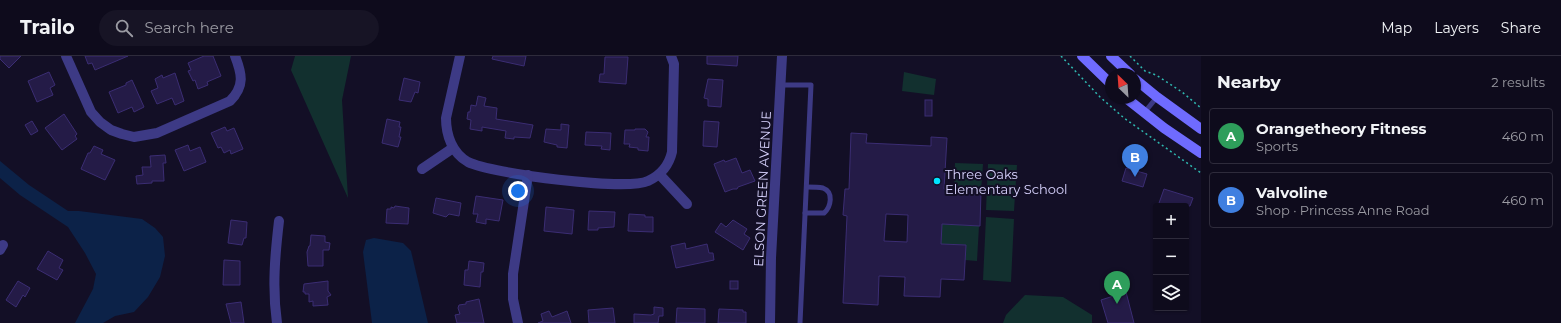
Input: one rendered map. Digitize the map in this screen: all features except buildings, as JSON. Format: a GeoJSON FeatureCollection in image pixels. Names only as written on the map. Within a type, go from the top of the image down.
{"type":"FeatureCollection","features":[{"type":"Feature","properties":{"kind":"main road"},"geometry":{"type":"LineString","coordinates":[[1082,56],[1105,78]]}},
{"type":"Feature","properties":{"kind":"main road"},"geometry":{"type":"LineString","coordinates":[[1111,56],[1124,68]]}},
{"type":"Feature","properties":{"kind":"main road"},"geometry":{"type":"LineString","coordinates":[[1141,84],[1201,129]]}},
{"type":"Feature","properties":{"kind":"main road"},"geometry":{"type":"LineString","coordinates":[[1133,104],[1201,153]]}},
{"type":"Feature","properties":{"kind":"street"},"geometry":{"type":"LineString","coordinates":[[66,56],[91,112],[100,122],[111,130],[134,136],[157,133],[230,102],[237,95],[241,85],[240,68],[235,56]]}},
{"type":"Feature","properties":{"kind":"street"},"geometry":{"type":"LineString","coordinates":[[460,56],[446,118],[448,137],[453,148],[460,156],[468,162],[497,170],[580,182],[632,185],[648,181],[660,174],[667,166],[672,152],[674,64],[671,56]]}},
{"type":"Feature","properties":{"kind":"street","name":"ELSON GREEN AVENUE"},"geometry":{"type":"LineString","coordinates":[[770,323],[771,258],[782,56]]}},
{"type":"Feature","properties":{"kind":"street"},"geometry":{"type":"LineString","coordinates":[[422,169],[453,148]]}},
{"type":"Feature","properties":{"kind":"street"},"geometry":{"type":"LineString","coordinates":[[660,174],[687,204]]}},
{"type":"Feature","properties":{"kind":"street"},"geometry":{"type":"LineString","coordinates":[[518,323],[513,299],[513,274],[528,175]]}},
{"type":"Feature","properties":{"kind":"street"},"geometry":{"type":"LineString","coordinates":[[277,323],[274,263],[279,220]]}},
{"type":"Feature","properties":{"kind":"lane"},"geometry":{"type":"LineString","coordinates":[[780,84],[811,85],[800,323]]}},
{"type":"Feature","properties":{"kind":"lane"},"geometry":{"type":"LineString","coordinates":[[1144,113],[1157,97]]}},
{"type":"Feature","properties":{"kind":"lane"},"geometry":{"type":"LineString","coordinates":[[805,213],[824,213],[830,206],[828,193],[823,188],[806,187]]}},
{"type":"Feature","properties":{"kind":"path"},"geometry":{"type":"LineString","coordinates":[[1061,56],[1100,97],[1124,118],[1201,173]]}},
{"type":"Feature","properties":{"kind":"path"},"geometry":{"type":"LineString","coordinates":[[1130,56],[1145,71],[1156,75],[1201,108]]}},
{"type":"Feature","properties":{"kind":"green space"},"geometry":{"type":"Polygon","coordinates":[[[295,56],[351,56],[342,100],[348,198],[291,70],[295,56]]]}},
{"type":"Feature","properties":{"kind":"green space"},"geometry":{"type":"Polygon","coordinates":[[[904,72],[936,79],[934,95],[902,91],[904,72]]]}},
{"type":"Feature","properties":{"kind":"green space"},"geometry":{"type":"Polygon","coordinates":[[[955,163],[983,164],[981,191],[954,189],[955,163]]]}},
{"type":"Feature","properties":{"kind":"green space"},"geometry":{"type":"Polygon","coordinates":[[[988,164],[1017,165],[1014,211],[986,210],[988,164]]]}},
{"type":"Feature","properties":{"kind":"green space"},"geometry":{"type":"Polygon","coordinates":[[[986,217],[1014,219],[1011,282],[983,280],[986,217]]]}},
{"type":"Feature","properties":{"kind":"green space"},"geometry":{"type":"Polygon","coordinates":[[[942,224],[979,226],[977,261],[965,260],[966,245],[941,244],[942,224]]]}},
{"type":"Feature","properties":{"kind":"green space"},"geometry":{"type":"Polygon","coordinates":[[[1025,295],[1063,297],[1092,315],[1092,323],[1003,323],[1006,315],[1025,295]]]}},
{"type":"Feature","properties":{"kind":"water"},"geometry":{"type":"Polygon","coordinates":[[[0,161],[29,185],[68,211],[142,219],[155,228],[163,237],[165,256],[160,277],[148,297],[134,312],[115,316],[103,323],[75,323],[93,289],[96,274],[85,253],[68,227],[20,195],[0,178],[0,161]]]}},
{"type":"Feature","properties":{"kind":"water"},"geometry":{"type":"Polygon","coordinates":[[[374,238],[403,243],[411,251],[428,323],[372,323],[363,252],[366,240],[374,238]]]}},
{"type":"Feature","properties":{"kind":"place","name":"Valvoline"},"geometry":{"type":"Point","coordinates":[1135,177]}},
{"type":"Feature","properties":{"kind":"place","name":"Three Oaks Elementary School"},"geometry":{"type":"Point","coordinates":[937,181]}},
{"type":"Feature","properties":{"kind":"place","name":"Orangetheory Fitness"},"geometry":{"type":"Point","coordinates":[1117,304]}}]}
